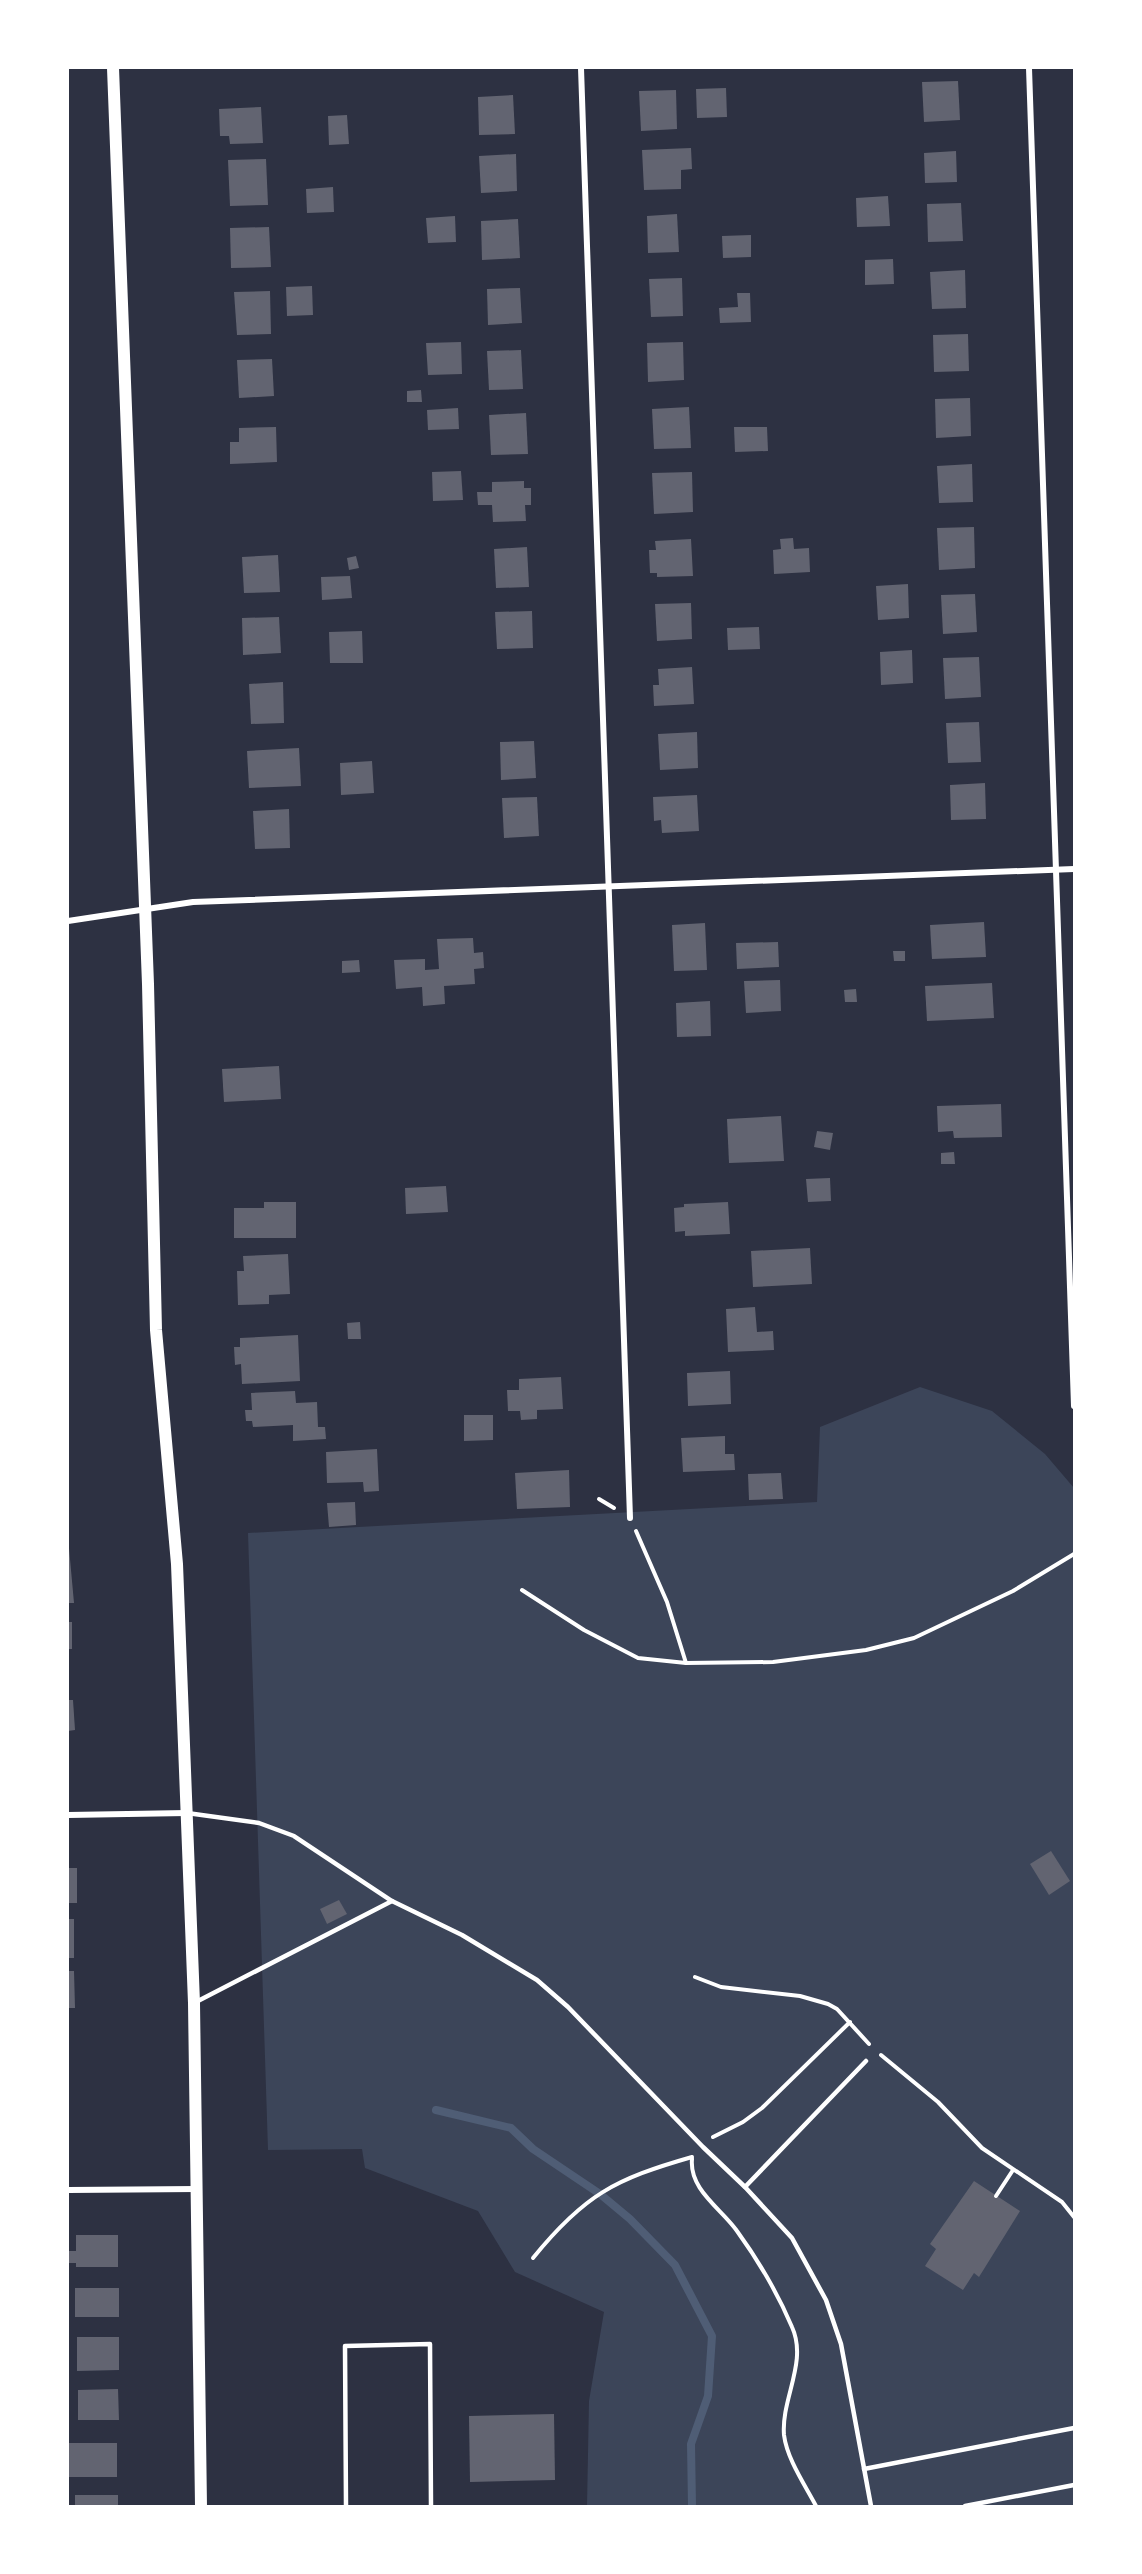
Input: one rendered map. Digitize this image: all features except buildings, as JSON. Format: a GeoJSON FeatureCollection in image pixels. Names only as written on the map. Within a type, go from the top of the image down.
{"type":"FeatureCollection","features":[{"type":"Feature","properties":{"kind":"main road"},"geometry":{"type":"LineString","coordinates":[[113,68],[145,910],[156,1330],[177,1564],[194,2003],[201,2506]]}},
{"type":"Feature","properties":{"kind":"street"},"geometry":{"type":"LineString","coordinates":[[581,68],[630,1518]]}},
{"type":"Feature","properties":{"kind":"street"},"geometry":{"type":"LineString","coordinates":[[1029,68],[1074,1406]]}},
{"type":"Feature","properties":{"kind":"street"},"geometry":{"type":"LineString","coordinates":[[68,921],[193,902],[1074,869]]}},
{"type":"Feature","properties":{"kind":"street"},"geometry":{"type":"LineString","coordinates":[[68,1815],[187,1813]]}},
{"type":"Feature","properties":{"kind":"street"},"geometry":{"type":"LineString","coordinates":[[68,2190],[198,2189]]}},
{"type":"Feature","properties":{"kind":"lane"},"geometry":{"type":"LineString","coordinates":[[187,1813],[259,1823],[281,1830],[307,1844],[392,1901],[462,1935],[537,1980],[568,2007],[703,2147],[746,2187],[792,2238],[826,2300],[841,2344],[871,2506]]}},
{"type":"Feature","properties":{"kind":"lane"},"geometry":{"type":"LineString","coordinates":[[194,2003],[392,1901]]}},
{"type":"Feature","properties":{"kind":"lane"},"geometry":{"type":"LineString","coordinates":[[746,2187],[866,2061]]}},
{"type":"Feature","properties":{"kind":"lane"},"geometry":{"type":"LineString","coordinates":[[346,2506],[345,2346],[430,2344],[431,2506]]}},
{"type":"Feature","properties":{"kind":"lane"},"geometry":{"type":"LineString","coordinates":[[864,2469],[1074,2428]]}},
{"type":"Feature","properties":{"kind":"lane"},"geometry":{"type":"LineString","coordinates":[[965,2506],[1074,2485]]}},
{"type":"Feature","properties":{"kind":"path"},"geometry":{"type":"LineString","coordinates":[[599,1499],[630,1518],[667,1602],[686,1663]]}},
{"type":"Feature","properties":{"kind":"path"},"geometry":{"type":"LineString","coordinates":[[522,1590],[584,1630],[638,1658],[686,1663],[773,1662],[866,1650],[914,1638],[1013,1591],[1074,1554]]}},
{"type":"Feature","properties":{"kind":"path"},"geometry":{"type":"LineString","coordinates":[[695,1977],[721,1987],[810,1997],[837,2009],[850,2022],[859,2036],[938,2102],[982,2148],[1062,2202],[1074,2217]]}},
{"type":"Feature","properties":{"kind":"path"},"geometry":{"type":"LineString","coordinates":[[533,2259],[561,2224],[589,2200],[624,2179],[692,2157],[713,2137],[743,2122],[762,2108],[850,2022]]}},
{"type":"Feature","properties":{"kind":"path"},"geometry":{"type":"LineString","coordinates":[[692,2157],[693,2171],[702,2189],[717,2210],[736,2229],[793,2328],[797,2357],[784,2435],[816,2506]]}},
{"type":"Feature","properties":{"kind":"path"},"geometry":{"type":"LineString","coordinates":[[996,2196],[1014,2170]]}},
{"type":"Feature","properties":{"kind":"shaded area"},"geometry":{"type":"Polygon","coordinates":[[[920,1387],[992,1411],[1045,1454],[1074,1488],[1074,2506],[587,2506],[589,2401],[604,2312],[515,2272],[478,2211],[365,2168],[362,2149],[268,2150],[248,1533],[817,1502],[820,1427],[920,1387]]]}},
{"type":"Feature","properties":{"kind":"waterway"},"geometry":{"type":"LineString","coordinates":[[436,2110],[511,2128],[533,2149],[600,2194],[630,2219],[675,2265],[712,2336],[708,2396],[691,2444],[692,2506]]}}]}
